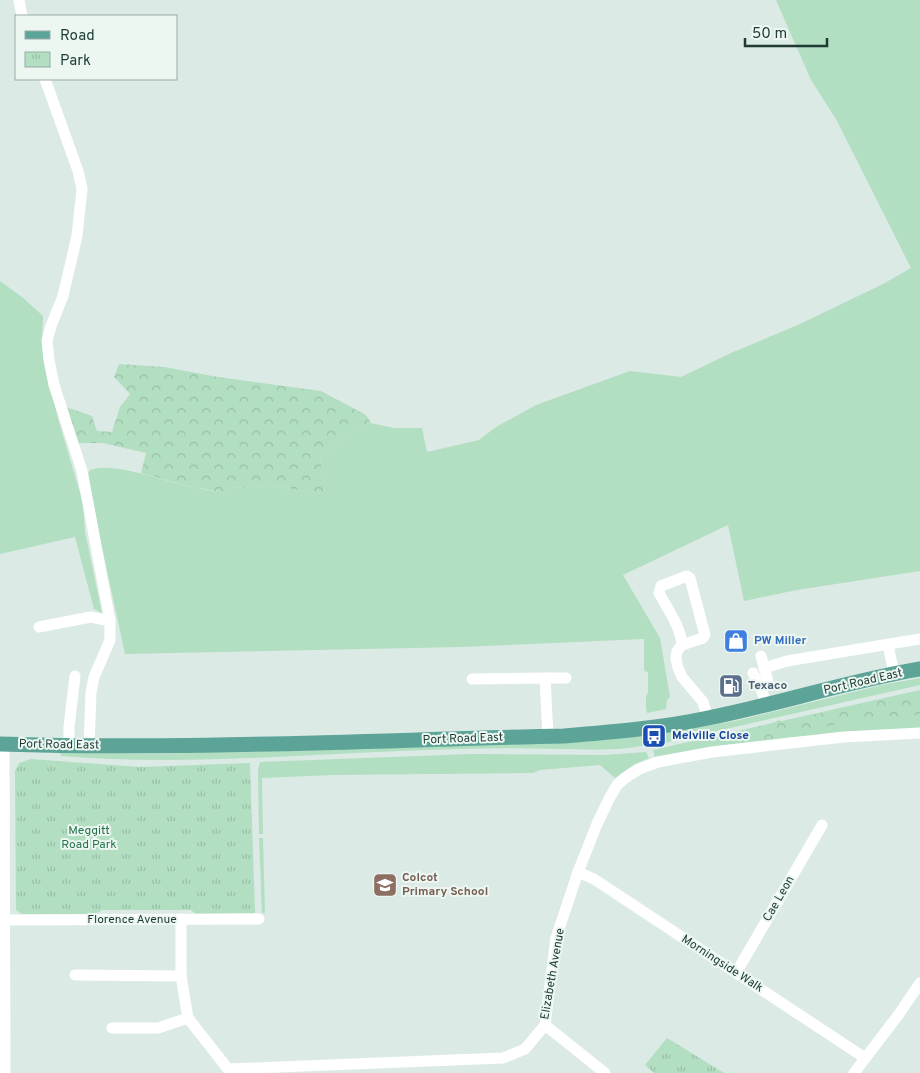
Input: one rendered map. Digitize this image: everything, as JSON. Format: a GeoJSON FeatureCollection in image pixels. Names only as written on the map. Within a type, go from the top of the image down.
{"type":"FeatureCollection","features":[{"type":"Feature","properties":{"kind":"main road","name":"Port Road East"},"geometry":{"type":"LineString","coordinates":[[2,744],[198,746],[548,736],[634,730],[708,718],[765,706],[920,669]]}},
{"type":"Feature","properties":{"kind":"street"},"geometry":{"type":"LineString","coordinates":[[19,0],[22,15]]}},
{"type":"Feature","properties":{"kind":"street"},"geometry":{"type":"LineString","coordinates":[[45,80],[78,171],[82,189],[77,236],[63,296],[51,326],[48,341],[49,360],[54,385],[83,474],[110,621],[110,640],[94,677],[91,693],[89,746]]}},
{"type":"Feature","properties":{"kind":"street"},"geometry":{"type":"LineString","coordinates":[[682,645],[681,634],[659,593],[662,586],[687,576],[690,578],[705,635],[704,638],[682,645],[677,651],[678,668],[687,685],[703,702],[708,718]]}},
{"type":"Feature","properties":{"kind":"street"},"geometry":{"type":"LineString","coordinates":[[39,627],[91,616],[110,621]]}},
{"type":"Feature","properties":{"kind":"street"},"geometry":{"type":"LineString","coordinates":[[764,668],[787,662],[920,639]]}},
{"type":"Feature","properties":{"kind":"street"},"geometry":{"type":"LineString","coordinates":[[888,645],[894,674]]}},
{"type":"Feature","properties":{"kind":"street"},"geometry":{"type":"LineString","coordinates":[[761,656],[768,682]]}},
{"type":"Feature","properties":{"kind":"street"},"geometry":{"type":"LineString","coordinates":[[753,673],[763,694],[765,706]]}},
{"type":"Feature","properties":{"kind":"street"},"geometry":{"type":"LineString","coordinates":[[69,746],[69,727],[75,676]]}},
{"type":"Feature","properties":{"kind":"street"},"geometry":{"type":"LineString","coordinates":[[545,678],[548,736]]}},
{"type":"Feature","properties":{"kind":"street"},"geometry":{"type":"LineString","coordinates":[[479,682],[566,678]]}},
{"type":"Feature","properties":{"kind":"street","name":"Elizabeth Avenue"},"geometry":{"type":"LineString","coordinates":[[228,1071],[503,1058],[525,1049],[544,1025],[556,938],[578,872],[604,809],[618,786],[632,773],[648,764],[764,745],[844,736],[920,733]]}},
{"type":"Feature","properties":{"kind":"street"},"geometry":{"type":"LineString","coordinates":[[2,744],[3,903],[5,920],[2,1050],[5,1073]]}},
{"type":"Feature","properties":{"kind":"street","name":"Cae Leon"},"geometry":{"type":"LineString","coordinates":[[736,973],[822,825]]}},
{"type":"Feature","properties":{"kind":"street","name":"Morningside Walk"},"geometry":{"type":"LineString","coordinates":[[578,872],[594,879],[865,1058]]}},
{"type":"Feature","properties":{"kind":"street"},"geometry":{"type":"LineString","coordinates":[[181,919],[181,976],[188,1018],[228,1071]]}},
{"type":"Feature","properties":{"kind":"street","name":"Florence Avenue"},"geometry":{"type":"LineString","coordinates":[[5,920],[259,919]]}},
{"type":"Feature","properties":{"kind":"street"},"geometry":{"type":"LineString","coordinates":[[75,975],[181,976]]}},
{"type":"Feature","properties":{"kind":"street"},"geometry":{"type":"LineString","coordinates":[[854,1073],[920,983]]}},
{"type":"Feature","properties":{"kind":"street"},"geometry":{"type":"LineString","coordinates":[[112,1028],[158,1028],[188,1018]]}},
{"type":"Feature","properties":{"kind":"street"},"geometry":{"type":"LineString","coordinates":[[544,1025],[605,1073]]}},
{"type":"Feature","properties":{"kind":"green space"},"geometry":{"type":"Polygon","coordinates":[[[776,0],[920,0],[920,571],[797,590],[744,601],[728,525],[623,575],[660,638],[670,697],[667,700],[666,709],[647,713],[648,672],[644,671],[644,639],[462,647],[125,654],[88,474],[90,470],[111,468],[124,470],[226,493],[231,488],[269,486],[325,493],[320,457],[344,436],[371,423],[394,428],[422,428],[427,452],[479,440],[496,427],[536,405],[630,371],[681,377],[731,353],[800,324],[883,284],[911,268],[836,119],[811,80],[776,0]]]}},
{"type":"Feature","properties":{"kind":"green space"},"geometry":{"type":"Polygon","coordinates":[[[0,281],[43,316],[42,339],[44,359],[59,422],[83,503],[85,532],[102,613],[94,609],[75,537],[0,554],[0,281]]]}},
{"type":"Feature","properties":{"kind":"green space"},"geometry":{"type":"Polygon","coordinates":[[[119,364],[164,367],[218,377],[321,391],[366,415],[371,423],[344,436],[320,457],[325,493],[269,486],[231,488],[226,493],[188,486],[141,473],[146,453],[103,443],[77,443],[66,407],[92,416],[97,431],[112,432],[120,407],[130,394],[114,377],[119,364]]]}},
{"type":"Feature","properties":{"kind":"green space"},"geometry":{"type":"Polygon","coordinates":[[[920,678],[920,685],[664,743],[659,739],[659,737],[663,736],[663,733],[735,721],[882,685],[920,678]]]}},
{"type":"Feature","properties":{"kind":"green space"},"geometry":{"type":"Polygon","coordinates":[[[920,690],[920,728],[793,737],[718,746],[655,757],[653,750],[920,690]]]}},
{"type":"Feature","properties":{"kind":"green space"},"geometry":{"type":"Polygon","coordinates":[[[901,694],[911,697],[920,695],[920,715],[871,718],[801,731],[771,741],[749,739],[742,732],[779,720],[786,723],[901,694]]]}},
{"type":"Feature","properties":{"kind":"green space"},"geometry":{"type":"Polygon","coordinates":[[[651,735],[649,744],[638,747],[604,750],[470,749],[259,758],[160,760],[61,756],[60,752],[162,754],[592,741],[651,735]]]}},
{"type":"Feature","properties":{"kind":"green space"},"geometry":{"type":"Polygon","coordinates":[[[646,752],[649,758],[633,765],[615,778],[600,765],[540,770],[533,773],[333,775],[262,778],[263,834],[259,834],[258,770],[260,762],[471,754],[604,755],[646,752]]]}},
{"type":"Feature","properties":{"kind":"green space","name":"Meggitt Road Park"},"geometry":{"type":"Polygon","coordinates":[[[31,759],[139,767],[250,763],[255,913],[196,914],[191,910],[102,910],[96,914],[22,914],[16,910],[15,771],[19,763],[31,759]]]}},
{"type":"Feature","properties":{"kind":"green space"},"geometry":{"type":"Polygon","coordinates":[[[259,838],[263,838],[265,913],[262,913],[259,838]]]}},
{"type":"Feature","properties":{"kind":"green space"},"geometry":{"type":"Polygon","coordinates":[[[667,1038],[724,1073],[654,1073],[645,1065],[667,1038]]]}},
{"type":"Feature","properties":{"kind":"place","name":"PW Miller"},"geometry":{"type":"Point","coordinates":[736,641]}},
{"type":"Feature","properties":{"kind":"place","name":"Texaco"},"geometry":{"type":"Point","coordinates":[731,686]}},
{"type":"Feature","properties":{"kind":"place","name":"Melville Close"},"geometry":{"type":"Point","coordinates":[654,736]}},
{"type":"Feature","properties":{"kind":"place","name":"Colcot Primary School"},"geometry":{"type":"Point","coordinates":[385,885]}}]}
